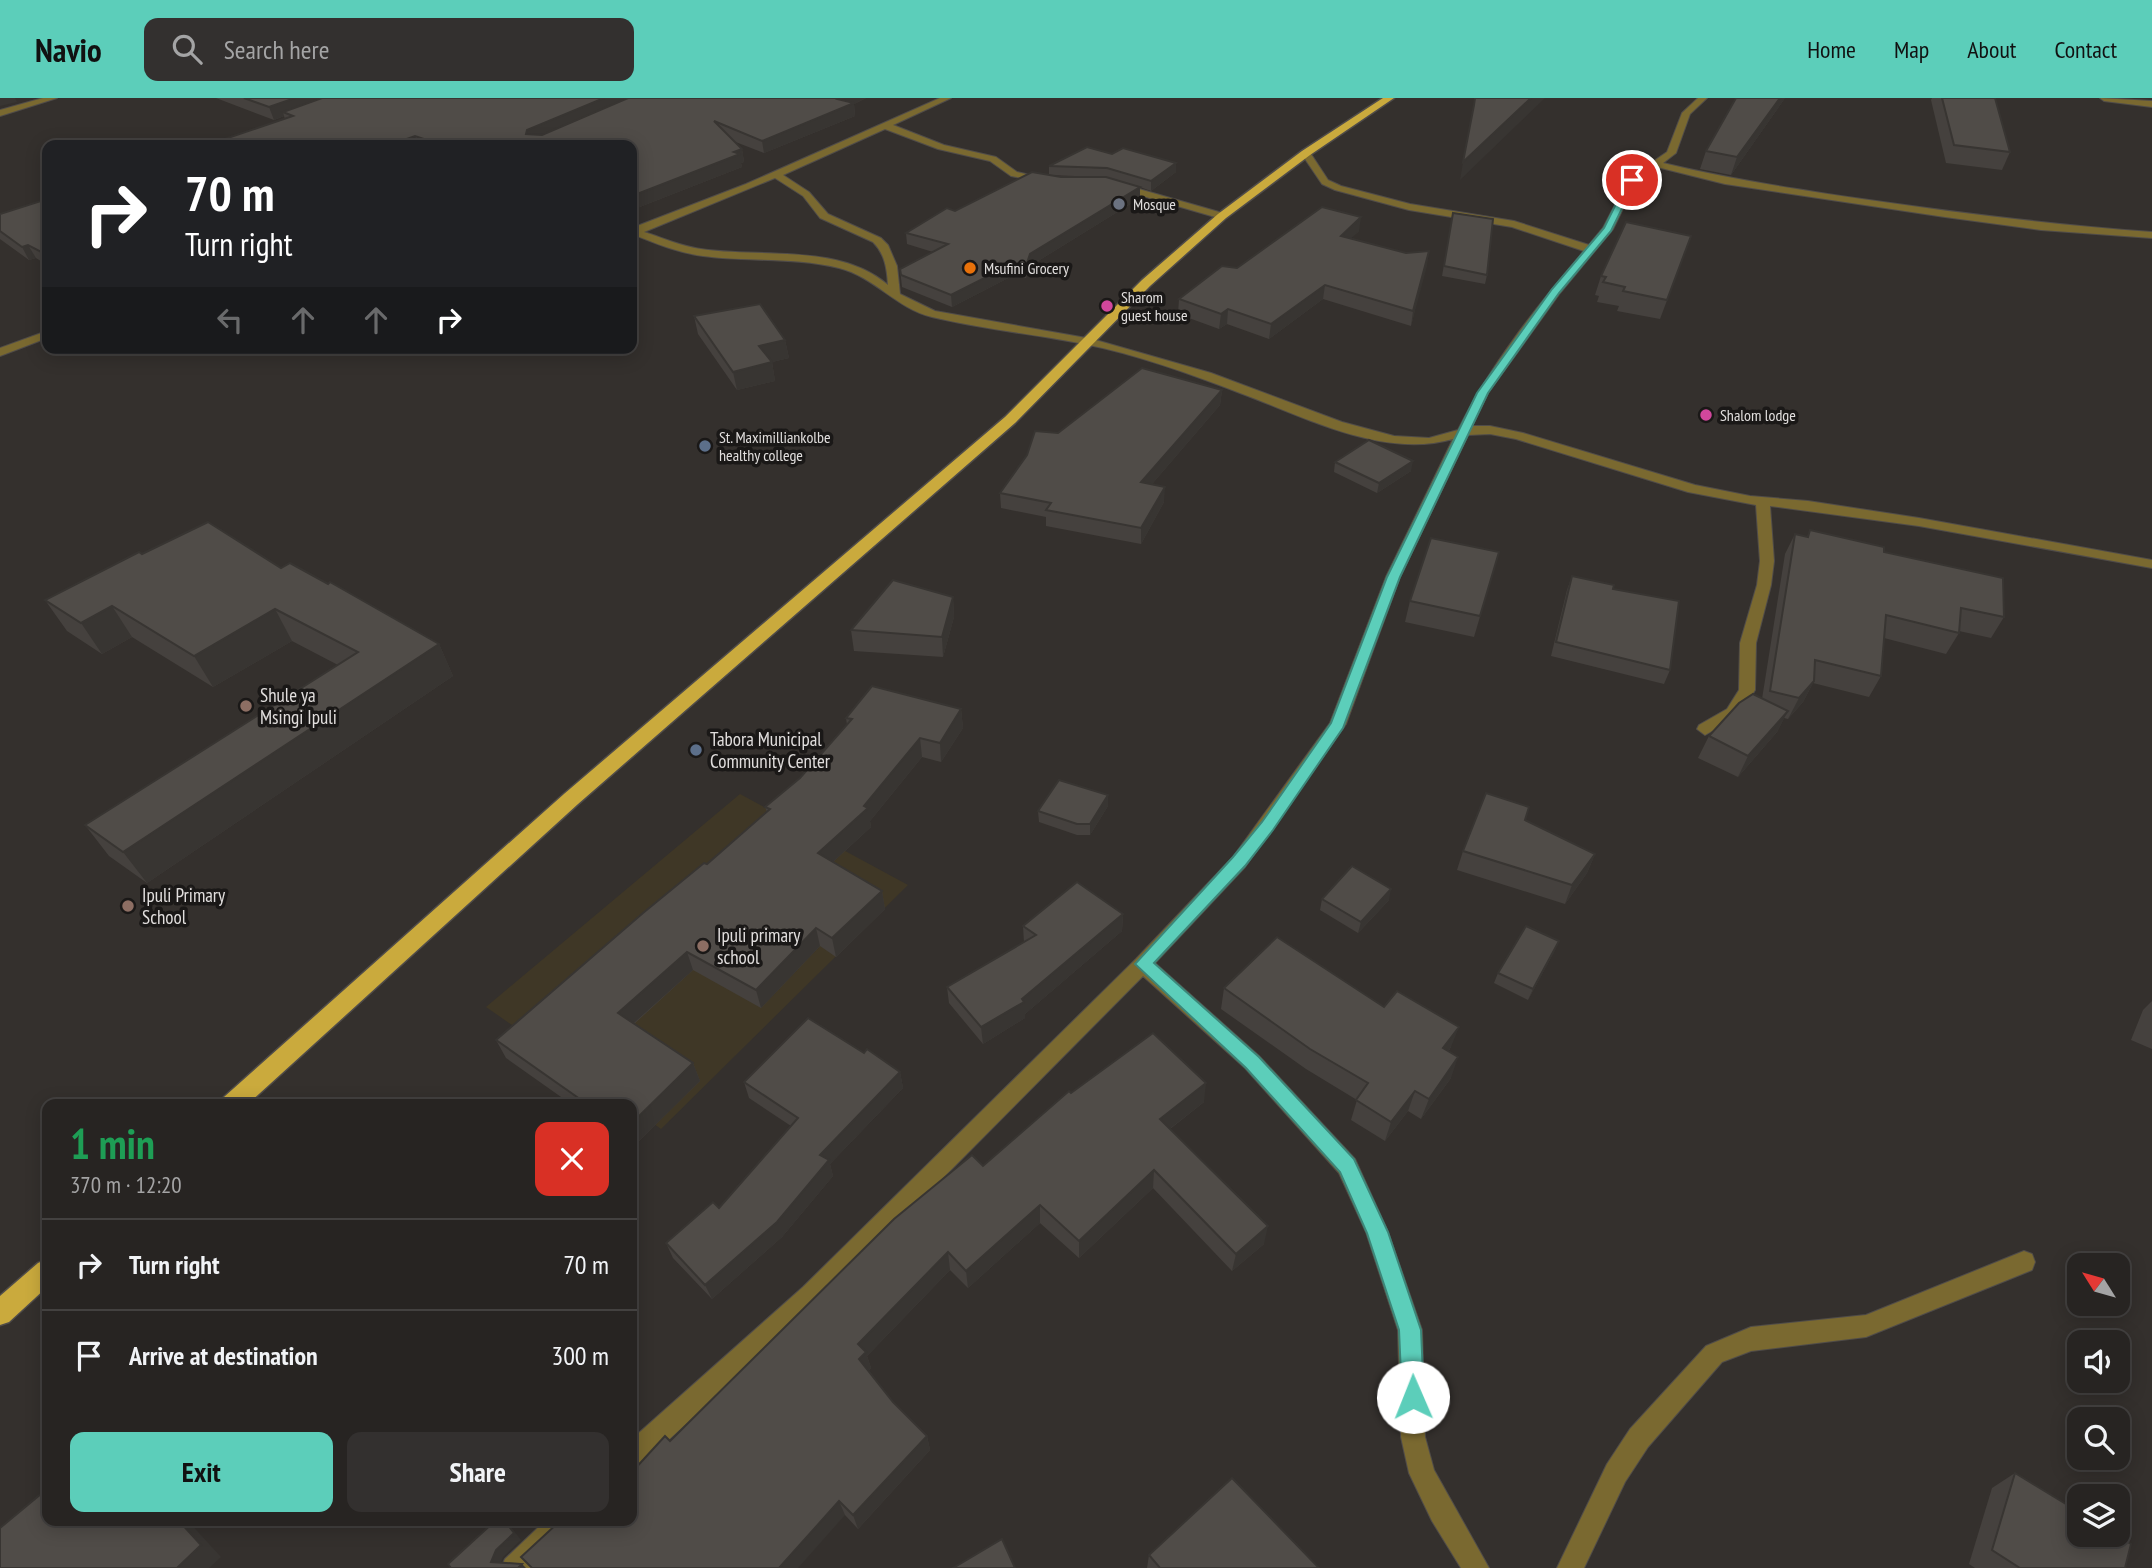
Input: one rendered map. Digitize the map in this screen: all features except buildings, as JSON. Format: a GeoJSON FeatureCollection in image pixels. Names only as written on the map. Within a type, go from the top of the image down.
{"type":"FeatureCollection","features":[{"type":"Feature","properties":{"kind":"highway"},"geometry":{"type":"LineString","coordinates":[[238,1099],[572,799],[990,438],[1146,283],[1222,216],[1306,153],[1389,98]]}},
{"type":"Feature","properties":{"kind":"highway"},"geometry":{"type":"LineString","coordinates":[[2,1308],[42,1274]]}},
{"type":"Feature","properties":{"kind":"street"},"geometry":{"type":"LineString","coordinates":[[0,113],[53,98]]}},
{"type":"Feature","properties":{"kind":"street"},"geometry":{"type":"LineString","coordinates":[[637,230],[775,174],[947,98]]}},
{"type":"Feature","properties":{"kind":"street"},"geometry":{"type":"LineString","coordinates":[[637,1452],[811,1295],[1143,964],[1239,862],[1338,724],[1393,577],[1493,376],[1589,249],[1608,229],[1632,180],[1674,149],[1686,113],[1703,98]]}},
{"type":"Feature","properties":{"kind":"street"},"geometry":{"type":"LineString","coordinates":[[2104,98],[2152,104]]}},
{"type":"Feature","properties":{"kind":"street"},"geometry":{"type":"LineString","coordinates":[[884,125],[930,143],[993,159],[1014,174],[1052,182]]}},
{"type":"Feature","properties":{"kind":"street"},"geometry":{"type":"LineString","coordinates":[[1306,153],[1325,182],[1338,188],[1409,207],[1514,224],[1589,249]]}},
{"type":"Feature","properties":{"kind":"street"},"geometry":{"type":"LineString","coordinates":[[1657,164],[1724,181],[1945,214],[2041,227],[2152,235]]}},
{"type":"Feature","properties":{"kind":"street"},"geometry":{"type":"LineString","coordinates":[[775,174],[806,194],[824,216],[877,240],[892,266],[895,296]]}},
{"type":"Feature","properties":{"kind":"street"},"geometry":{"type":"LineString","coordinates":[[1107,183],[1222,216]]}},
{"type":"Feature","properties":{"kind":"street"},"geometry":{"type":"LineString","coordinates":[[637,232],[683,249],[703,253],[793,257],[844,266],[874,278],[895,296],[932,314],[1088,341],[1207,376],[1369,435],[1429,442],[1482,429],[1520,436],[1693,489],[1908,520],[2152,564]]}},
{"type":"Feature","properties":{"kind":"street"},"geometry":{"type":"LineString","coordinates":[[0,352],[42,336]]}},
{"type":"Feature","properties":{"kind":"street"},"geometry":{"type":"LineString","coordinates":[[1704,729],[1730,716],[1749,685],[1748,648],[1751,627],[1762,595],[1768,550],[1768,527],[1762,501]]}},
{"type":"Feature","properties":{"kind":"street"},"geometry":{"type":"LineString","coordinates":[[1143,964],[1252,1062],[1347,1166],[1377,1232],[1410,1330],[1413,1437],[1422,1473],[1441,1512],[1476,1568]]}},
{"type":"Feature","properties":{"kind":"street"},"geometry":{"type":"LineString","coordinates":[[1570,1568],[1616,1473],[1639,1438],[1714,1354],[1751,1339],[1866,1326],[2024,1262]]}},
{"type":"Feature","properties":{"kind":"street"},"geometry":{"type":"LineString","coordinates":[[514,1568],[559,1526]]}},
{"type":"Feature","properties":{"kind":"shaded area","name":"Ipuli primary school"},"geometry":{"type":"Polygon","coordinates":[[[740,794],[908,885],[661,1129],[637,1112],[637,1099],[619,1099],[486,1007],[740,794]]]}},
{"type":"Feature","properties":{"kind":"place","name":"Mosque"},"geometry":{"type":"Point","coordinates":[1119,204]}},
{"type":"Feature","properties":{"kind":"place","name":"Msufini Grocery"},"geometry":{"type":"Point","coordinates":[970,268]}},
{"type":"Feature","properties":{"kind":"place","name":"Sharom guest house"},"geometry":{"type":"Point","coordinates":[1107,306]}},
{"type":"Feature","properties":{"kind":"place","name":"Shalom lodge"},"geometry":{"type":"Point","coordinates":[1706,415]}},
{"type":"Feature","properties":{"kind":"place","name":"St. Maximilliankolbe healthy college"},"geometry":{"type":"Point","coordinates":[705,446]}},
{"type":"Feature","properties":{"kind":"place","name":"Shule ya Msingi Ipuli"},"geometry":{"type":"Point","coordinates":[246,706]}},
{"type":"Feature","properties":{"kind":"place","name":"Tabora Municipal Community Center"},"geometry":{"type":"Point","coordinates":[696,750]}},
{"type":"Feature","properties":{"kind":"place","name":"Ipuli Primary School"},"geometry":{"type":"Point","coordinates":[128,906]}},
{"type":"Feature","properties":{"kind":"place","name":"Ipuli primary school"},"geometry":{"type":"Point","coordinates":[703,946]}},
{"type":"Feature","properties":{"kind":"route"},"geometry":{"type":"LineString","coordinates":[[1413,1397],[1410,1330],[1377,1232],[1347,1166],[1252,1062],[1143,964],[1239,862],[1338,724],[1393,577],[1482,393],[1556,291],[1608,229],[1632,180]]}}]}
